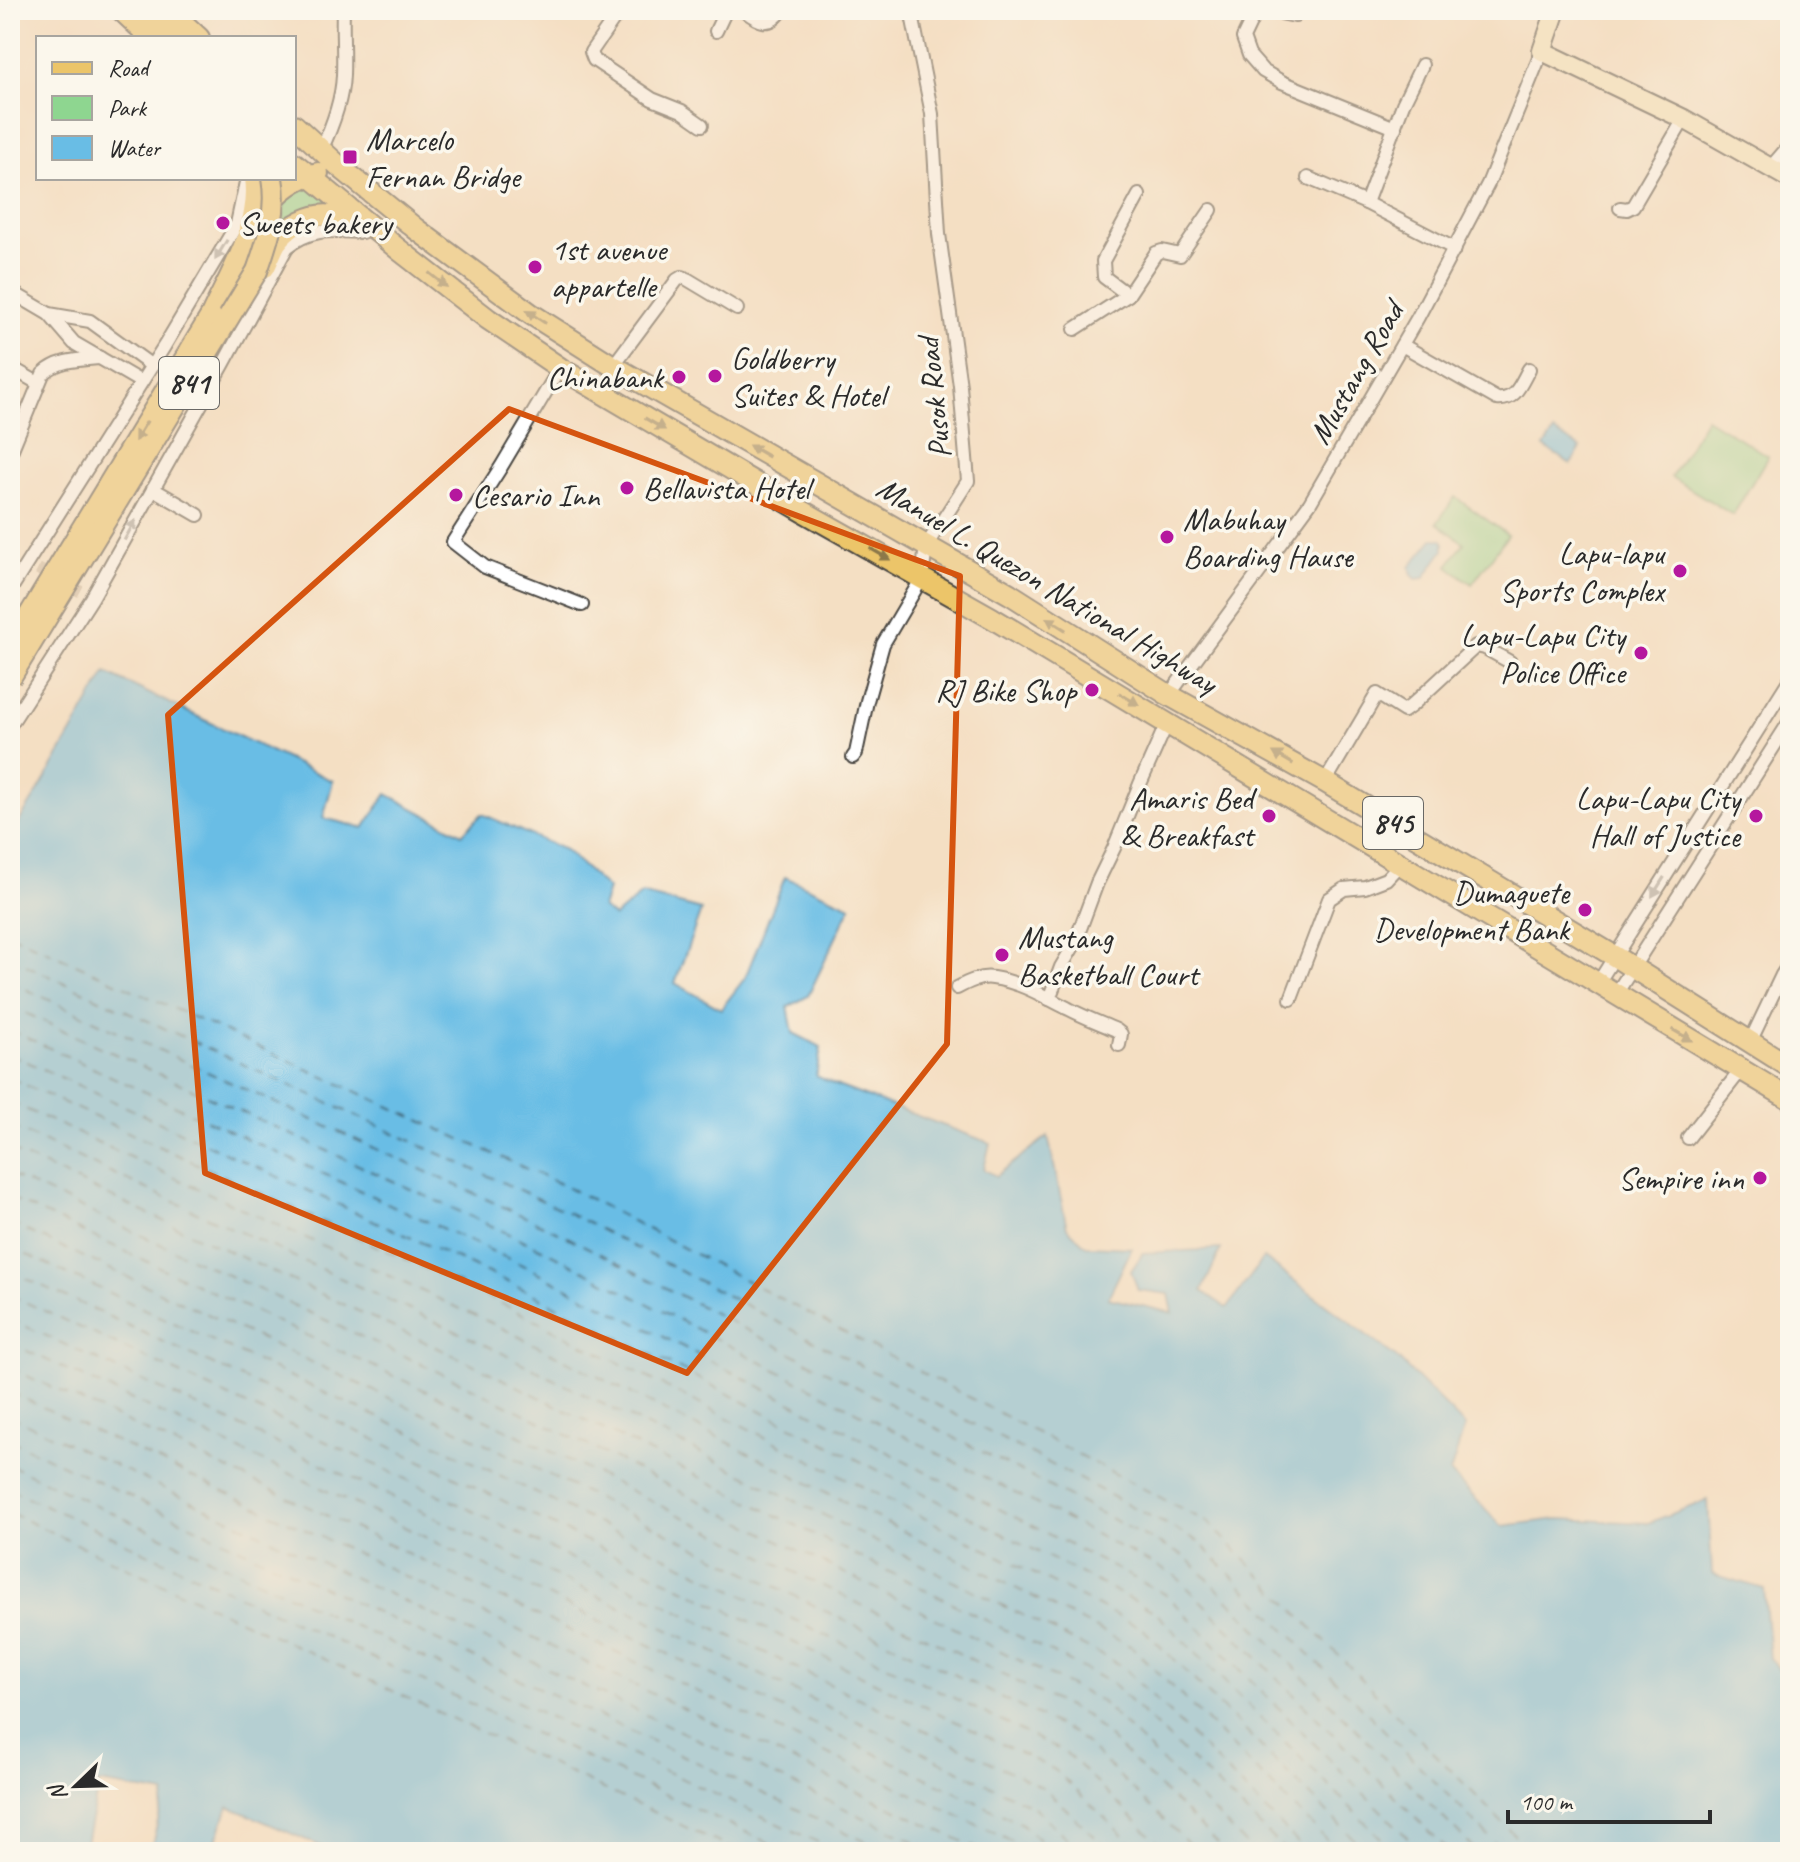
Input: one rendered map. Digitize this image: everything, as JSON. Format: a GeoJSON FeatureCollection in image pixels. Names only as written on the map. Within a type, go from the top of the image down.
{"type":"FeatureCollection","features":[{"type":"Feature","properties":{"kind":"main road"},"geometry":{"type":"LineString","coordinates":[[121,10],[149,36]]}},
{"type":"Feature","properties":{"kind":"main road"},"geometry":{"type":"LineString","coordinates":[[144,10],[174,36]]}},
{"type":"Feature","properties":{"kind":"main road"},"geometry":{"type":"LineString","coordinates":[[169,10],[197,36]]}},
{"type":"Feature","properties":{"kind":"main road","name":"Manuel L. Quezon National Highway"},"geometry":{"type":"LineString","coordinates":[[296,127],[416,229],[503,295],[613,366],[1010,594],[1169,695],[1325,782],[1623,961],[1790,1067]]}},
{"type":"Feature","properties":{"kind":"main road"},"geometry":{"type":"LineString","coordinates":[[301,169],[341,168]]}},
{"type":"Feature","properties":{"kind":"main road","name":"Manuel L. Quezon National Highway"},"geometry":{"type":"LineString","coordinates":[[301,169],[488,319],[560,368],[806,513],[1005,625],[1790,1099]]}},
{"type":"Feature","properties":{"kind":"main road","name":"841"},"geometry":{"type":"LineString","coordinates":[[10,647],[211,316],[247,240],[255,204],[255,180]]}},
{"type":"Feature","properties":{"kind":"main road","name":"841"},"geometry":{"type":"LineString","coordinates":[[11,676],[257,271],[274,213],[272,180]]}},
{"type":"Feature","properties":{"kind":"main road"},"geometry":{"type":"LineString","coordinates":[[247,240],[271,203],[292,180]]}},
{"type":"Feature","properties":{"kind":"main road"},"geometry":{"type":"LineString","coordinates":[[11,676],[52,632],[236,330],[276,244],[286,232],[307,218],[321,215],[336,216],[377,232]]}},
{"type":"Feature","properties":{"kind":"main road"},"geometry":{"type":"LineString","coordinates":[[488,319],[503,295]]}},
{"type":"Feature","properties":{"kind":"street"},"geometry":{"type":"LineString","coordinates":[[321,150],[331,129],[343,77],[343,10]]}},
{"type":"Feature","properties":{"kind":"street"},"geometry":{"type":"LineString","coordinates":[[620,10],[591,52],[594,60],[652,99],[682,111],[702,125]]}},
{"type":"Feature","properties":{"kind":"street"},"geometry":{"type":"LineString","coordinates":[[716,31],[728,10]]}},
{"type":"Feature","properties":{"kind":"street"},"geometry":{"type":"LineString","coordinates":[[744,10],[751,16],[770,22],[782,10]]}},
{"type":"Feature","properties":{"kind":"street","name":"Pusok Road"},"geometry":{"type":"LineString","coordinates":[[853,757],[883,644],[922,578],[926,546],[968,481],[960,386],[939,234],[932,114],[911,10]]}},
{"type":"Feature","properties":{"kind":"street"},"geometry":{"type":"LineString","coordinates":[[1295,16],[1265,10],[1253,17],[1243,38],[1249,55],[1263,71],[1282,82],[1395,128]]}},
{"type":"Feature","properties":{"kind":"street"},"geometry":{"type":"LineString","coordinates":[[1556,10],[1542,51],[1684,119],[1790,179]]}},
{"type":"Feature","properties":{"kind":"street","name":"Mustang Road"},"geometry":{"type":"LineString","coordinates":[[1169,695],[1310,503],[1402,345],[1488,184],[1542,51]]}},
{"type":"Feature","properties":{"kind":"street"},"geometry":{"type":"LineString","coordinates":[[1366,203],[1403,104],[1422,65]]}},
{"type":"Feature","properties":{"kind":"street"},"geometry":{"type":"LineString","coordinates":[[1620,208],[1633,206],[1684,119]]}},
{"type":"Feature","properties":{"kind":"street"},"geometry":{"type":"LineString","coordinates":[[1771,167],[1790,145]]}},
{"type":"Feature","properties":{"kind":"street"},"geometry":{"type":"LineString","coordinates":[[1308,178],[1366,203],[1455,249]]}},
{"type":"Feature","properties":{"kind":"street"},"geometry":{"type":"LineString","coordinates":[[10,588],[33,566],[237,224],[246,180]]}},
{"type":"Feature","properties":{"kind":"street"},"geometry":{"type":"LineString","coordinates":[[1128,295],[1104,277],[1102,269],[1103,261],[1139,195]]}},
{"type":"Feature","properties":{"kind":"street"},"geometry":{"type":"LineString","coordinates":[[1075,329],[1128,295],[1156,253],[1162,251],[1180,255],[1211,210]]}},
{"type":"Feature","properties":{"kind":"street"},"geometry":{"type":"LineString","coordinates":[[10,725],[153,489],[287,247],[300,237],[319,231],[377,232]]}},
{"type":"Feature","properties":{"kind":"street"},"geometry":{"type":"LineString","coordinates":[[613,366],[682,277],[737,309]]}},
{"type":"Feature","properties":{"kind":"street"},"geometry":{"type":"LineString","coordinates":[[10,291],[49,314],[74,343],[141,382]]}},
{"type":"Feature","properties":{"kind":"street"},"geometry":{"type":"LineString","coordinates":[[49,314],[90,321],[152,366]]}},
{"type":"Feature","properties":{"kind":"street"},"geometry":{"type":"LineString","coordinates":[[1402,345],[1497,399],[1514,396],[1529,369]]}},
{"type":"Feature","properties":{"kind":"street"},"geometry":{"type":"LineString","coordinates":[[10,454],[38,383],[51,365],[68,360],[100,358]]}},
{"type":"Feature","properties":{"kind":"street"},"geometry":{"type":"LineString","coordinates":[[10,367],[38,383]]}},
{"type":"Feature","properties":{"kind":"street"},"geometry":{"type":"LineString","coordinates":[[560,368],[453,542],[485,567],[582,605]]}},
{"type":"Feature","properties":{"kind":"street"},"geometry":{"type":"LineString","coordinates":[[153,489],[198,515]]}},
{"type":"Feature","properties":{"kind":"street"},"geometry":{"type":"LineString","coordinates":[[1325,782],[1377,694],[1404,711],[1476,646],[1510,662]]}},
{"type":"Feature","properties":{"kind":"street"},"geometry":{"type":"LineString","coordinates":[[1607,989],[1742,754],[1790,679]]}},
{"type":"Feature","properties":{"kind":"street"},"geometry":{"type":"LineString","coordinates":[[1607,989],[1623,961],[1790,721]]}},
{"type":"Feature","properties":{"kind":"street"},"geometry":{"type":"LineString","coordinates":[[1049,999],[1167,723]]}},
{"type":"Feature","properties":{"kind":"street"},"geometry":{"type":"LineString","coordinates":[[1742,754],[1761,764]]}},
{"type":"Feature","properties":{"kind":"street"},"geometry":{"type":"LineString","coordinates":[[1291,999],[1329,899],[1344,889],[1365,887],[1386,879],[1400,864]]}},
{"type":"Feature","properties":{"kind":"street"},"geometry":{"type":"LineString","coordinates":[[1750,1042],[1790,963]]}},
{"type":"Feature","properties":{"kind":"street"},"geometry":{"type":"LineString","coordinates":[[957,988],[970,981],[993,978],[1027,987],[1116,1030],[1121,1034],[1119,1045]]}},
{"type":"Feature","properties":{"kind":"street"},"geometry":{"type":"LineString","coordinates":[[1688,1138],[1741,1070]]}},
{"type":"Feature","properties":{"kind":"highlighted area"},"geometry":{"type":"Polygon","coordinates":[[[509,409],[960,576],[947,1044],[687,1373],[205,1173],[168,715],[509,409]]]}},
{"type":"Feature","properties":{"kind":"green space"},"geometry":{"type":"Polygon","coordinates":[[[314,183],[343,210],[309,209],[283,222],[284,201],[300,186],[314,183]]]}},
{"type":"Feature","properties":{"kind":"green space"},"geometry":{"type":"Polygon","coordinates":[[[1706,418],[1768,456],[1733,515],[1671,477],[1706,418]]]}},
{"type":"Feature","properties":{"kind":"green space"},"geometry":{"type":"Polygon","coordinates":[[[1455,497],[1508,535],[1472,584],[1448,566],[1464,543],[1437,523],[1455,497]]]}},
{"type":"Feature","properties":{"kind":"water"},"geometry":{"type":"Polygon","coordinates":[[[1554,432],[1581,448],[1571,464],[1544,447],[1554,432]]]}},
{"type":"Feature","properties":{"kind":"water"},"geometry":{"type":"Polygon","coordinates":[[[1433,539],[1444,541],[1444,550],[1424,578],[1416,579],[1410,567],[1433,539]]]}},
{"type":"Feature","properties":{"kind":"water"},"geometry":{"type":"Polygon","coordinates":[[[106,673],[333,781],[323,818],[364,828],[387,794],[462,834],[482,814],[565,850],[608,889],[602,908],[614,917],[642,894],[701,910],[675,983],[721,1009],[745,978],[785,877],[851,906],[808,996],[788,1007],[793,1033],[821,1047],[816,1076],[990,1143],[984,1169],[996,1176],[1048,1136],[1067,1228],[1086,1246],[1132,1248],[1108,1298],[1173,1313],[1169,1294],[1138,1290],[1131,1271],[1143,1253],[1221,1249],[1202,1291],[1227,1308],[1264,1258],[1397,1358],[1465,1426],[1450,1473],[1502,1526],[1558,1519],[1648,1523],[1708,1500],[1712,1574],[1764,1589],[1770,1658],[1790,1683],[1790,1852],[334,1852],[228,1806],[212,1852],[150,1852],[165,1794],[99,1783],[84,1852],[10,1852],[10,836],[106,673]]]}},
{"type":"Feature","properties":{"kind":"ferry route"},"geometry":{"type":"LineString","coordinates":[[10,934],[573,1190],[1209,1523],[1531,1852]]}},
{"type":"Feature","properties":{"kind":"ferry route"},"geometry":{"type":"LineString","coordinates":[[10,958],[563,1210],[1198,1541],[1504,1852]]}},
{"type":"Feature","properties":{"kind":"ferry route"},"geometry":{"type":"LineString","coordinates":[[10,982],[552,1229],[1187,1558],[1477,1852]]}},
{"type":"Feature","properties":{"kind":"ferry route"},"geometry":{"type":"LineString","coordinates":[[10,1006],[542,1249],[1176,1576],[1450,1852]]}},
{"type":"Feature","properties":{"kind":"ferry route"},"geometry":{"type":"LineString","coordinates":[[10,1030],[531,1269],[1165,1594],[1422,1852]]}},
{"type":"Feature","properties":{"kind":"ferry route"},"geometry":{"type":"LineString","coordinates":[[10,1054],[521,1288],[1154,1611],[1395,1852]]}},
{"type":"Feature","properties":{"kind":"ferry route"},"geometry":{"type":"LineString","coordinates":[[10,1078],[511,1308],[1143,1629],[1367,1852]]}},
{"type":"Feature","properties":{"kind":"ferry route"},"geometry":{"type":"LineString","coordinates":[[10,1102],[500,1327],[1132,1647],[1339,1852]]}},
{"type":"Feature","properties":{"kind":"ferry route"},"geometry":{"type":"LineString","coordinates":[[10,1126],[490,1347],[1121,1665],[1307,1852]]}},
{"type":"Feature","properties":{"kind":"ferry route"},"geometry":{"type":"LineString","coordinates":[[10,1150],[479,1367],[1110,1682],[1287,1852]]}},
{"type":"Feature","properties":{"kind":"ferry route"},"geometry":{"type":"LineString","coordinates":[[10,1175],[469,1386],[1099,1700],[1254,1852]]}},
{"type":"Feature","properties":{"kind":"ferry route"},"geometry":{"type":"LineString","coordinates":[[10,1198],[459,1406],[1088,1717],[1226,1852]]}},
{"type":"Feature","properties":{"kind":"ferry route"},"geometry":{"type":"LineString","coordinates":[[10,1223],[448,1425],[1077,1735],[1197,1852]]}},
{"type":"Feature","properties":{"kind":"ferry route"},"geometry":{"type":"LineString","coordinates":[[10,1247],[438,1445],[1066,1753],[1168,1852]]}},
{"type":"Feature","properties":{"kind":"ferry route"},"geometry":{"type":"LineString","coordinates":[[10,1271],[428,1464],[1055,1770],[1140,1852]]}},
{"type":"Feature","properties":{"kind":"ferry route"},"geometry":{"type":"LineString","coordinates":[[10,1295],[417,1484],[1044,1788],[1111,1852]]}},
{"type":"Feature","properties":{"kind":"ferry route"},"geometry":{"type":"LineString","coordinates":[[10,1319],[407,1504],[1033,1806],[1081,1852]]}},
{"type":"Feature","properties":{"kind":"ferry route"},"geometry":{"type":"LineString","coordinates":[[10,1343],[396,1523],[1022,1824],[1052,1852]]}},
{"type":"Feature","properties":{"kind":"ferry route"},"geometry":{"type":"LineString","coordinates":[[10,1368],[386,1543],[1011,1841],[1022,1852]]}},
{"type":"Feature","properties":{"kind":"ferry route"},"geometry":{"type":"LineString","coordinates":[[10,1392],[985,1852]]}},
{"type":"Feature","properties":{"kind":"ferry route"},"geometry":{"type":"LineString","coordinates":[[10,1416],[937,1852]]}},
{"type":"Feature","properties":{"kind":"ferry route"},"geometry":{"type":"LineString","coordinates":[[10,1440],[888,1852]]}},
{"type":"Feature","properties":{"kind":"ferry route"},"geometry":{"type":"LineString","coordinates":[[10,1465],[839,1852]]}},
{"type":"Feature","properties":{"kind":"ferry route"},"geometry":{"type":"LineString","coordinates":[[10,1489],[789,1852]]}},
{"type":"Feature","properties":{"kind":"ferry route"},"geometry":{"type":"LineString","coordinates":[[10,1513],[739,1852]]}},
{"type":"Feature","properties":{"kind":"tunnel"},"geometry":{"type":"LineString","coordinates":[[38,569],[89,596]]}},
{"type":"Feature","properties":{"kind":"place","name":"Marcelo Fernan Bridge"},"geometry":{"type":"Point","coordinates":[350,157]}},
{"type":"Feature","properties":{"kind":"place","name":"Sweets bakery"},"geometry":{"type":"Point","coordinates":[223,223]}},
{"type":"Feature","properties":{"kind":"place","name":"1st avenue appartelle"},"geometry":{"type":"Point","coordinates":[535,267]}},
{"type":"Feature","properties":{"kind":"place","name":"Goldberry Suites & Hotel"},"geometry":{"type":"Point","coordinates":[715,376]}},
{"type":"Feature","properties":{"kind":"place","name":"Chinabank"},"geometry":{"type":"Point","coordinates":[679,377]}},
{"type":"Feature","properties":{"kind":"place","name":"Bellavista Hotel"},"geometry":{"type":"Point","coordinates":[627,488]}},
{"type":"Feature","properties":{"kind":"place","name":"Cesario Inn"},"geometry":{"type":"Point","coordinates":[456,495]}},
{"type":"Feature","properties":{"kind":"place","name":"Mabuhay Boarding Hause"},"geometry":{"type":"Point","coordinates":[1167,537]}},
{"type":"Feature","properties":{"kind":"place","name":"Lapu-lapu Sports Complex"},"geometry":{"type":"Point","coordinates":[1680,571]}},
{"type":"Feature","properties":{"kind":"place","name":"Lapu-Lapu City Police Office"},"geometry":{"type":"Point","coordinates":[1641,653]}},
{"type":"Feature","properties":{"kind":"place","name":"RJ Bike Shop"},"geometry":{"type":"Point","coordinates":[1092,690]}},
{"type":"Feature","properties":{"kind":"place","name":"Amaris Bed & Breakfast"},"geometry":{"type":"Point","coordinates":[1269,816]}},
{"type":"Feature","properties":{"kind":"place","name":"Lapu-Lapu City Hall of Justice"},"geometry":{"type":"Point","coordinates":[1756,816]}},
{"type":"Feature","properties":{"kind":"place","name":"Dumaguete Development Bank"},"geometry":{"type":"Point","coordinates":[1585,910]}},
{"type":"Feature","properties":{"kind":"place","name":"Mustang Basketball Court"},"geometry":{"type":"Point","coordinates":[1002,955]}},
{"type":"Feature","properties":{"kind":"place","name":"Sempire inn"},"geometry":{"type":"Point","coordinates":[1760,1178]}}]}
